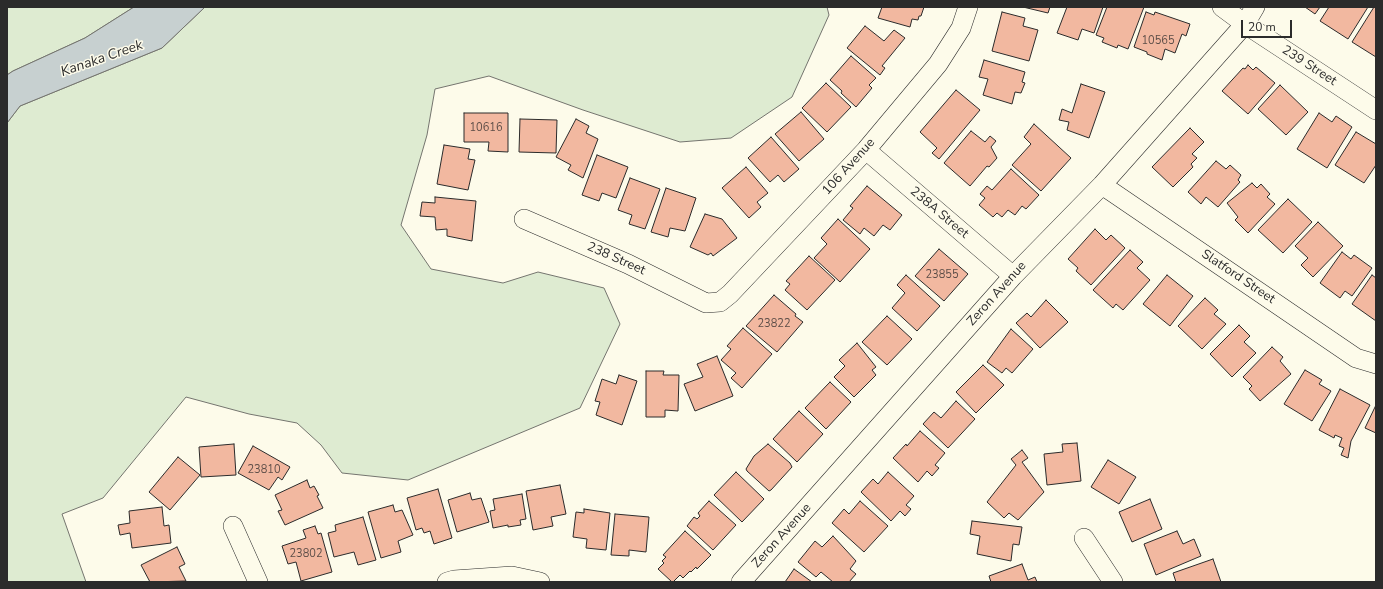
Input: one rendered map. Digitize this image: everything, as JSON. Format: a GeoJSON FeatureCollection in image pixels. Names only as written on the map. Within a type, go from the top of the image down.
{"type":"FeatureCollection","features":[{"type":"Feature","properties":{"kind":"street","name":"106 Avenue"},"geometry":{"type":"LineString","coordinates":[[706,303],[720,302],[730,294],[866,150],[938,64],[961,28],[968,7]]}},
{"type":"Feature","properties":{"kind":"street","name":"239 Street"},"geometry":{"type":"LineString","coordinates":[[1222,7],[1245,24],[1376,110]]}},
{"type":"Feature","properties":{"kind":"street","name":"Zeron Avenue"},"geometry":{"type":"LineString","coordinates":[[741,582],[1013,276],[1102,185],[1245,24],[1255,7]]}},
{"type":"Feature","properties":{"kind":"street","name":"238A Street"},"geometry":{"type":"LineString","coordinates":[[866,150],[1013,276]]}},
{"type":"Feature","properties":{"kind":"street","name":"Slatford Street"},"geometry":{"type":"LineString","coordinates":[[1102,185],[1356,358],[1376,364]]}},
{"type":"Feature","properties":{"kind":"street","name":"238 Street"},"geometry":{"type":"LineString","coordinates":[[524,219],[628,264],[706,303]]}},
{"type":"Feature","properties":{"kind":"street"},"geometry":{"type":"LineString","coordinates":[[234,526],[258,582]]}},
{"type":"Feature","properties":{"kind":"street"},"geometry":{"type":"LineString","coordinates":[[1084,538],[1113,582]]}},
{"type":"Feature","properties":{"kind":"street"},"geometry":{"type":"LineString","coordinates":[[447,582],[454,580],[512,576],[540,582]]}},
{"type":"Feature","properties":{"kind":"green space"},"geometry":{"type":"Polygon","coordinates":[[[7,7],[134,7],[85,38],[7,75],[7,7]]]}},
{"type":"Feature","properties":{"kind":"green space"},"geometry":{"type":"Polygon","coordinates":[[[205,7],[827,7],[829,15],[792,97],[731,138],[680,142],[583,110],[489,76],[435,89],[427,135],[401,225],[431,269],[503,283],[538,272],[604,288],[620,324],[580,408],[408,480],[342,473],[321,445],[297,423],[249,414],[186,397],[103,498],[62,514],[86,582],[7,582],[7,123],[20,106],[162,48],[205,7]]]}},
{"type":"Feature","properties":{"kind":"water","name":"Kanaka Creek"},"geometry":{"type":"Polygon","coordinates":[[[134,7],[205,7],[162,48],[20,106],[7,123],[7,75],[85,38],[134,7]]]}},
{"type":"Feature","properties":{"kind":"building"},"geometry":{"type":"Polygon","coordinates":[[[882,7],[924,7],[918,20],[912,19],[910,27],[878,18],[882,7]]]}},
{"type":"Feature","properties":{"kind":"building"},"geometry":{"type":"Polygon","coordinates":[[[1023,7],[1050,7],[1048,13],[1023,7]]]}},
{"type":"Feature","properties":{"kind":"building"},"geometry":{"type":"Polygon","coordinates":[[[1067,7],[1103,7],[1094,33],[1082,29],[1078,40],[1057,33],[1067,7]]]}},
{"type":"Feature","properties":{"kind":"building"},"geometry":{"type":"Polygon","coordinates":[[[1107,7],[1144,7],[1128,49],[1118,45],[1117,48],[1102,42],[1104,38],[1096,35],[1107,7]]]}},
{"type":"Feature","properties":{"kind":"building"},"geometry":{"type":"Polygon","coordinates":[[[1305,7],[1320,7],[1315,14],[1305,7]]]}},
{"type":"Feature","properties":{"kind":"building"},"geometry":{"type":"Polygon","coordinates":[[[1329,7],[1368,7],[1348,39],[1320,21],[1329,7]]]}},
{"type":"Feature","properties":{"kind":"building"},"geometry":{"type":"Polygon","coordinates":[[[1374,7],[1376,7],[1376,57],[1352,42],[1374,7]]]}},
{"type":"Feature","properties":{"kind":"building"},"geometry":{"type":"Polygon","coordinates":[[[1002,12],[1025,18],[1023,26],[1038,30],[1029,61],[992,51],[1002,12]]]}},
{"type":"Feature","properties":{"kind":"building"},"geometry":{"type":"Polygon","coordinates":[[[1146,12],[1154,15],[1155,12],[1190,24],[1186,36],[1182,34],[1175,53],[1165,49],[1162,60],[1134,47],[1146,12]]]}},
{"type":"Feature","properties":{"kind":"building"},"geometry":{"type":"Polygon","coordinates":[[[865,26],[884,41],[894,30],[905,38],[882,66],[885,68],[880,75],[847,48],[865,26]]]}},
{"type":"Feature","properties":{"kind":"building"},"geometry":{"type":"Polygon","coordinates":[[[851,56],[876,78],[869,85],[872,88],[856,107],[830,80],[851,56]]]}},
{"type":"Feature","properties":{"kind":"building"},"geometry":{"type":"Polygon","coordinates":[[[984,60],[1025,72],[1022,82],[1025,83],[1021,93],[1015,92],[1012,104],[983,95],[988,79],[979,77],[984,60]]]}},
{"type":"Feature","properties":{"kind":"building"},"geometry":{"type":"Polygon","coordinates":[[[1248,65],[1253,70],[1256,67],[1275,83],[1248,114],[1222,91],[1243,68],[1245,69],[1248,65]]]}},
{"type":"Feature","properties":{"kind":"building"},"geometry":{"type":"Polygon","coordinates":[[[826,83],[851,107],[827,132],[802,108],[826,83]]]}},
{"type":"Feature","properties":{"kind":"building"},"geometry":{"type":"Polygon","coordinates":[[[1081,84],[1105,92],[1089,138],[1067,130],[1069,122],[1059,120],[1062,109],[1072,113],[1081,84]]]}},
{"type":"Feature","properties":{"kind":"building"},"geometry":{"type":"Polygon","coordinates":[[[1280,85],[1308,112],[1286,135],[1258,109],[1280,85]]]}},
{"type":"Feature","properties":{"kind":"building"},"geometry":{"type":"Polygon","coordinates":[[[956,90],[980,110],[939,159],[932,153],[937,148],[920,132],[956,90]]]}},
{"type":"Feature","properties":{"kind":"building"},"geometry":{"type":"Polygon","coordinates":[[[801,112],[824,139],[799,161],[775,134],[801,112]]]}},
{"type":"Feature","properties":{"kind":"building"},"geometry":{"type":"Polygon","coordinates":[[[464,113],[508,113],[508,152],[488,151],[489,142],[464,142],[464,113]]]}},
{"type":"Feature","properties":{"kind":"building"},"geometry":{"type":"Polygon","coordinates":[[[1319,113],[1332,122],[1336,116],[1352,127],[1327,168],[1297,149],[1319,113]]]}},
{"type":"Feature","properties":{"kind":"building"},"geometry":{"type":"Polygon","coordinates":[[[520,119],[557,120],[556,153],[519,152],[520,119]]]}},
{"type":"Feature","properties":{"kind":"building"},"geometry":{"type":"Polygon","coordinates":[[[576,119],[589,126],[586,133],[598,139],[583,178],[568,170],[571,165],[556,157],[576,119]]]}},
{"type":"Feature","properties":{"kind":"building"},"geometry":{"type":"Polygon","coordinates":[[[1034,124],[1071,158],[1041,191],[1012,165],[1031,144],[1024,137],[1034,124]]]}},
{"type":"Feature","properties":{"kind":"building"},"geometry":{"type":"Polygon","coordinates":[[[1190,128],[1204,142],[1192,154],[1197,158],[1191,164],[1193,167],[1173,187],[1152,167],[1190,128]]]}},
{"type":"Feature","properties":{"kind":"building"},"geometry":{"type":"Polygon","coordinates":[[[971,131],[985,142],[990,136],[996,141],[991,147],[997,158],[989,167],[987,166],[970,186],[944,163],[971,131]]]}},
{"type":"Feature","properties":{"kind":"building"},"geometry":{"type":"Polygon","coordinates":[[[1356,132],[1376,144],[1376,165],[1364,183],[1335,165],[1356,132]]]}},
{"type":"Feature","properties":{"kind":"building"},"geometry":{"type":"Polygon","coordinates":[[[771,137],[799,169],[784,182],[778,175],[770,182],[748,158],[771,137]]]}},
{"type":"Feature","properties":{"kind":"building"},"geometry":{"type":"Polygon","coordinates":[[[444,145],[470,149],[468,159],[475,160],[468,190],[437,184],[444,145]]]}},
{"type":"Feature","properties":{"kind":"building"},"geometry":{"type":"Polygon","coordinates":[[[597,155],[628,167],[616,198],[602,193],[599,201],[582,195],[597,155]]]}},
{"type":"Feature","properties":{"kind":"building"},"geometry":{"type":"Polygon","coordinates":[[[1216,161],[1226,169],[1230,165],[1241,175],[1238,180],[1240,182],[1218,207],[1206,197],[1201,204],[1188,192],[1216,161]]]}},
{"type":"Feature","properties":{"kind":"building"},"geometry":{"type":"Polygon","coordinates":[[[746,167],[768,193],[757,202],[761,207],[749,218],[722,188],[746,167]]]}},
{"type":"Feature","properties":{"kind":"building"},"geometry":{"type":"Polygon","coordinates":[[[1011,169],[1039,195],[1026,209],[1022,206],[1015,215],[1008,210],[1002,217],[997,213],[993,217],[979,205],[985,198],[980,194],[987,186],[992,190],[1011,169]]]}},
{"type":"Feature","properties":{"kind":"building"},"geometry":{"type":"Polygon","coordinates":[[[630,178],[660,189],[645,229],[629,224],[632,215],[618,210],[630,178]]]}},
{"type":"Feature","properties":{"kind":"building"},"geometry":{"type":"Polygon","coordinates":[[[1252,183],[1257,188],[1261,184],[1270,194],[1267,197],[1275,204],[1248,233],[1235,220],[1238,217],[1227,203],[1252,183]]]}},
{"type":"Feature","properties":{"kind":"building"},"geometry":{"type":"Polygon","coordinates":[[[867,186],[902,215],[890,230],[883,225],[874,236],[864,228],[860,234],[843,220],[853,208],[850,206],[867,186]]]}},
{"type":"Feature","properties":{"kind":"building"},"geometry":{"type":"Polygon","coordinates":[[[666,188],[696,198],[685,231],[670,228],[668,237],[651,232],[666,188]]]}},
{"type":"Feature","properties":{"kind":"building"},"geometry":{"type":"Polygon","coordinates":[[[435,197],[476,201],[472,241],[447,236],[447,229],[436,230],[435,217],[420,216],[422,202],[435,203],[435,197]]]}},
{"type":"Feature","properties":{"kind":"building"},"geometry":{"type":"Polygon","coordinates":[[[1288,199],[1312,222],[1283,253],[1258,230],[1288,199]]]}},
{"type":"Feature","properties":{"kind":"building"},"geometry":{"type":"Polygon","coordinates":[[[705,214],[722,219],[737,238],[713,256],[711,253],[708,255],[690,247],[705,214]]]}},
{"type":"Feature","properties":{"kind":"building"},"geometry":{"type":"Polygon","coordinates":[[[838,219],[870,249],[840,282],[814,258],[827,244],[821,238],[838,219]]]}},
{"type":"Feature","properties":{"kind":"building"},"geometry":{"type":"Polygon","coordinates":[[[1318,222],[1343,246],[1313,277],[1301,265],[1308,258],[1295,246],[1318,222]]]}},
{"type":"Feature","properties":{"kind":"building"},"geometry":{"type":"Polygon","coordinates":[[[1095,229],[1106,240],[1111,235],[1125,248],[1091,285],[1076,271],[1078,268],[1068,259],[1095,229]]]}},
{"type":"Feature","properties":{"kind":"building"},"geometry":{"type":"Polygon","coordinates":[[[939,249],[968,274],[944,301],[915,276],[939,249]]]}},
{"type":"Feature","properties":{"kind":"building"},"geometry":{"type":"Polygon","coordinates":[[[1130,250],[1143,262],[1137,268],[1150,280],[1123,310],[1116,304],[1113,308],[1093,290],[1130,250]]]}},
{"type":"Feature","properties":{"kind":"building"},"geometry":{"type":"Polygon","coordinates":[[[1342,252],[1351,259],[1354,255],[1372,268],[1352,296],[1345,291],[1340,298],[1320,283],[1342,252]]]}},
{"type":"Feature","properties":{"kind":"building"},"geometry":{"type":"Polygon","coordinates":[[[809,256],[835,280],[807,310],[785,290],[790,284],[786,281],[809,256]]]}},
{"type":"Feature","properties":{"kind":"building"},"geometry":{"type":"Polygon","coordinates":[[[906,275],[940,306],[917,331],[892,308],[905,293],[897,285],[906,275]]]}},
{"type":"Feature","properties":{"kind":"building"},"geometry":{"type":"Polygon","coordinates":[[[1167,275],[1193,296],[1170,326],[1143,304],[1167,275]]]}},
{"type":"Feature","properties":{"kind":"building"},"geometry":{"type":"Polygon","coordinates":[[[1372,275],[1376,278],[1376,321],[1352,304],[1372,275]]]}},
{"type":"Feature","properties":{"kind":"building"},"geometry":{"type":"Polygon","coordinates":[[[774,295],[803,322],[777,352],[746,326],[774,295]]]}},
{"type":"Feature","properties":{"kind":"building"},"geometry":{"type":"Polygon","coordinates":[[[1205,298],[1218,310],[1214,314],[1226,324],[1202,349],[1178,326],[1205,298]]]}},
{"type":"Feature","properties":{"kind":"building"},"geometry":{"type":"Polygon","coordinates":[[[1046,300],[1068,322],[1040,348],[1016,323],[1027,313],[1031,317],[1046,300]]]}},
{"type":"Feature","properties":{"kind":"building"},"geometry":{"type":"Polygon","coordinates":[[[887,316],[912,339],[887,365],[862,342],[887,316]]]}},
{"type":"Feature","properties":{"kind":"building"},"geometry":{"type":"Polygon","coordinates":[[[1239,325],[1250,336],[1244,342],[1256,353],[1232,377],[1210,354],[1239,325]]]}},
{"type":"Feature","properties":{"kind":"building"},"geometry":{"type":"Polygon","coordinates":[[[743,328],[772,354],[742,388],[731,378],[736,373],[721,360],[731,349],[727,346],[743,328]]]}},
{"type":"Feature","properties":{"kind":"building"},"geometry":{"type":"Polygon","coordinates":[[[1011,329],[1033,349],[1012,373],[1006,368],[1002,373],[987,362],[1011,329]]]}},
{"type":"Feature","properties":{"kind":"building"},"geometry":{"type":"Polygon","coordinates":[[[857,343],[876,367],[872,370],[876,375],[854,397],[834,377],[845,366],[839,360],[857,343]]]}},
{"type":"Feature","properties":{"kind":"building"},"geometry":{"type":"Polygon","coordinates":[[[1272,347],[1283,357],[1280,361],[1291,374],[1260,401],[1249,389],[1252,386],[1243,377],[1272,347]]]}},
{"type":"Feature","properties":{"kind":"building"},"geometry":{"type":"Polygon","coordinates":[[[717,356],[733,396],[695,411],[684,384],[703,377],[697,364],[717,356]]]}},
{"type":"Feature","properties":{"kind":"building"},"geometry":{"type":"Polygon","coordinates":[[[983,365],[1004,385],[976,413],[956,392],[983,365]]]}},
{"type":"Feature","properties":{"kind":"building"},"geometry":{"type":"Polygon","coordinates":[[[1305,370],[1322,380],[1319,384],[1331,391],[1312,421],[1284,404],[1305,370]]]}},
{"type":"Feature","properties":{"kind":"building"},"geometry":{"type":"Polygon","coordinates":[[[646,371],[664,371],[663,375],[679,375],[678,411],[665,410],[665,417],[646,417],[646,371]]]}},
{"type":"Feature","properties":{"kind":"building"},"geometry":{"type":"Polygon","coordinates":[[[619,375],[637,381],[622,425],[596,415],[600,402],[595,401],[602,379],[616,384],[619,375]]]}},
{"type":"Feature","properties":{"kind":"building"},"geometry":{"type":"Polygon","coordinates":[[[830,382],[851,402],[826,429],[805,408],[830,382]]]}},
{"type":"Feature","properties":{"kind":"building"},"geometry":{"type":"Polygon","coordinates":[[[1340,389],[1370,405],[1351,441],[1348,458],[1341,455],[1344,448],[1339,446],[1342,438],[1335,435],[1334,438],[1319,430],[1340,389]]]}},
{"type":"Feature","properties":{"kind":"building"},"geometry":{"type":"Polygon","coordinates":[[[956,401],[975,419],[948,448],[923,424],[934,412],[941,418],[956,401]]]}},
{"type":"Feature","properties":{"kind":"building"},"geometry":{"type":"Polygon","coordinates":[[[1376,405],[1376,433],[1365,428],[1376,405]]]}},
{"type":"Feature","properties":{"kind":"building"},"geometry":{"type":"Polygon","coordinates":[[[799,411],[823,434],[797,462],[773,439],[799,411]]]}},
{"type":"Feature","properties":{"kind":"building"},"geometry":{"type":"Polygon","coordinates":[[[920,431],[945,453],[935,465],[939,468],[932,476],[927,471],[918,482],[893,458],[906,444],[907,446],[920,431]]]}},
{"type":"Feature","properties":{"kind":"building"},"geometry":{"type":"Polygon","coordinates":[[[1077,443],[1081,481],[1047,485],[1044,454],[1063,452],[1062,444],[1077,443]]]}},
{"type":"Feature","properties":{"kind":"building"},"geometry":{"type":"Polygon","coordinates":[[[234,444],[236,475],[201,477],[199,447],[234,444]]]}},
{"type":"Feature","properties":{"kind":"building"},"geometry":{"type":"Polygon","coordinates":[[[768,444],[790,463],[792,467],[769,491],[746,469],[754,456],[768,444]]]}},
{"type":"Feature","properties":{"kind":"building"},"geometry":{"type":"Polygon","coordinates":[[[253,446],[290,467],[282,480],[278,477],[269,490],[238,473],[253,446]]]}},
{"type":"Feature","properties":{"kind":"building"},"geometry":{"type":"Polygon","coordinates":[[[1022,450],[1028,458],[1022,462],[1044,492],[1018,520],[1009,513],[1004,518],[987,502],[1016,465],[1011,459],[1022,450]]]}},
{"type":"Feature","properties":{"kind":"building"},"geometry":{"type":"Polygon","coordinates":[[[178,457],[200,475],[170,510],[149,492],[178,457]]]}},
{"type":"Feature","properties":{"kind":"building"},"geometry":{"type":"Polygon","coordinates":[[[1108,460],[1136,477],[1119,504],[1091,487],[1108,460]]]}},
{"type":"Feature","properties":{"kind":"building"},"geometry":{"type":"Polygon","coordinates":[[[736,472],[764,499],[742,522],[714,495],[736,472]]]}},
{"type":"Feature","properties":{"kind":"building"},"geometry":{"type":"Polygon","coordinates":[[[888,472],[914,496],[906,505],[911,509],[905,516],[900,511],[891,521],[861,492],[873,479],[878,484],[888,472]]]}},
{"type":"Feature","properties":{"kind":"building"},"geometry":{"type":"Polygon","coordinates":[[[307,480],[310,488],[314,486],[319,495],[317,496],[323,508],[285,525],[278,511],[282,510],[275,495],[307,480]]]}},
{"type":"Feature","properties":{"kind":"building"},"geometry":{"type":"Polygon","coordinates":[[[560,485],[566,514],[551,517],[553,526],[533,530],[526,491],[560,485]]]}},
{"type":"Feature","properties":{"kind":"building"},"geometry":{"type":"Polygon","coordinates":[[[438,489],[452,538],[434,544],[430,531],[424,533],[422,528],[416,530],[407,498],[438,489]]]}},
{"type":"Feature","properties":{"kind":"building"},"geometry":{"type":"Polygon","coordinates":[[[470,493],[472,500],[481,498],[489,522],[457,532],[448,500],[470,493]]]}},
{"type":"Feature","properties":{"kind":"building"},"geometry":{"type":"Polygon","coordinates":[[[522,494],[526,519],[520,520],[521,525],[508,527],[508,525],[493,528],[490,511],[495,510],[493,499],[522,494]]]}},
{"type":"Feature","properties":{"kind":"building"},"geometry":{"type":"Polygon","coordinates":[[[1150,499],[1162,529],[1132,542],[1119,512],[1150,499]]]}},
{"type":"Feature","properties":{"kind":"building"},"geometry":{"type":"Polygon","coordinates":[[[709,501],[736,525],[713,550],[687,526],[694,517],[697,519],[700,516],[698,513],[709,501]]]}},
{"type":"Feature","properties":{"kind":"building"},"geometry":{"type":"Polygon","coordinates":[[[860,501],[888,526],[864,552],[832,523],[844,509],[849,514],[860,501]]]}},
{"type":"Feature","properties":{"kind":"building"},"geometry":{"type":"Polygon","coordinates":[[[393,505],[395,512],[402,510],[413,535],[398,541],[401,552],[381,558],[368,512],[393,505]]]}},
{"type":"Feature","properties":{"kind":"building"},"geometry":{"type":"Polygon","coordinates":[[[162,507],[164,526],[169,525],[171,543],[132,548],[130,533],[120,535],[118,525],[130,523],[129,511],[162,507]]]}},
{"type":"Feature","properties":{"kind":"building"},"geometry":{"type":"Polygon","coordinates":[[[584,509],[610,513],[606,550],[586,548],[587,539],[573,537],[576,512],[584,513],[584,509]]]}},
{"type":"Feature","properties":{"kind":"building"},"geometry":{"type":"Polygon","coordinates":[[[615,514],[649,517],[646,552],[629,550],[629,556],[611,555],[615,514]]]}},
{"type":"Feature","properties":{"kind":"building"},"geometry":{"type":"Polygon","coordinates":[[[363,517],[376,560],[358,565],[354,552],[334,557],[328,533],[336,531],[335,525],[363,517]]]}},
{"type":"Feature","properties":{"kind":"building"},"geometry":{"type":"Polygon","coordinates":[[[972,521],[1022,527],[1019,545],[1013,544],[1011,561],[977,554],[980,536],[970,534],[972,521]]]}},
{"type":"Feature","properties":{"kind":"building"},"geometry":{"type":"Polygon","coordinates":[[[315,526],[318,534],[321,533],[332,572],[301,581],[296,562],[288,564],[282,546],[306,538],[303,530],[315,526]]]}},
{"type":"Feature","properties":{"kind":"building"},"geometry":{"type":"Polygon","coordinates":[[[685,531],[711,555],[697,569],[696,567],[683,578],[680,575],[672,582],[658,569],[664,563],[662,561],[666,557],[663,555],[685,531]]]}},
{"type":"Feature","properties":{"kind":"building"},"geometry":{"type":"Polygon","coordinates":[[[1177,531],[1183,544],[1194,539],[1201,556],[1156,575],[1144,544],[1177,531]]]}},
{"type":"Feature","properties":{"kind":"building"},"geometry":{"type":"Polygon","coordinates":[[[833,536],[856,561],[850,569],[856,574],[849,582],[833,582],[821,572],[816,577],[798,562],[815,541],[822,547],[833,536]]]}},
{"type":"Feature","properties":{"kind":"building"},"geometry":{"type":"Polygon","coordinates":[[[177,547],[185,564],[179,567],[186,581],[150,582],[141,565],[177,547]]]}},
{"type":"Feature","properties":{"kind":"building"},"geometry":{"type":"Polygon","coordinates":[[[1213,559],[1221,582],[1176,582],[1173,573],[1213,559]]]}},
{"type":"Feature","properties":{"kind":"building"},"geometry":{"type":"Polygon","coordinates":[[[1022,564],[1028,580],[1035,577],[1037,582],[991,582],[989,576],[1022,564]]]}},
{"type":"Feature","properties":{"kind":"building"},"geometry":{"type":"Polygon","coordinates":[[[794,569],[812,582],[785,582],[794,569]]]}}]}
